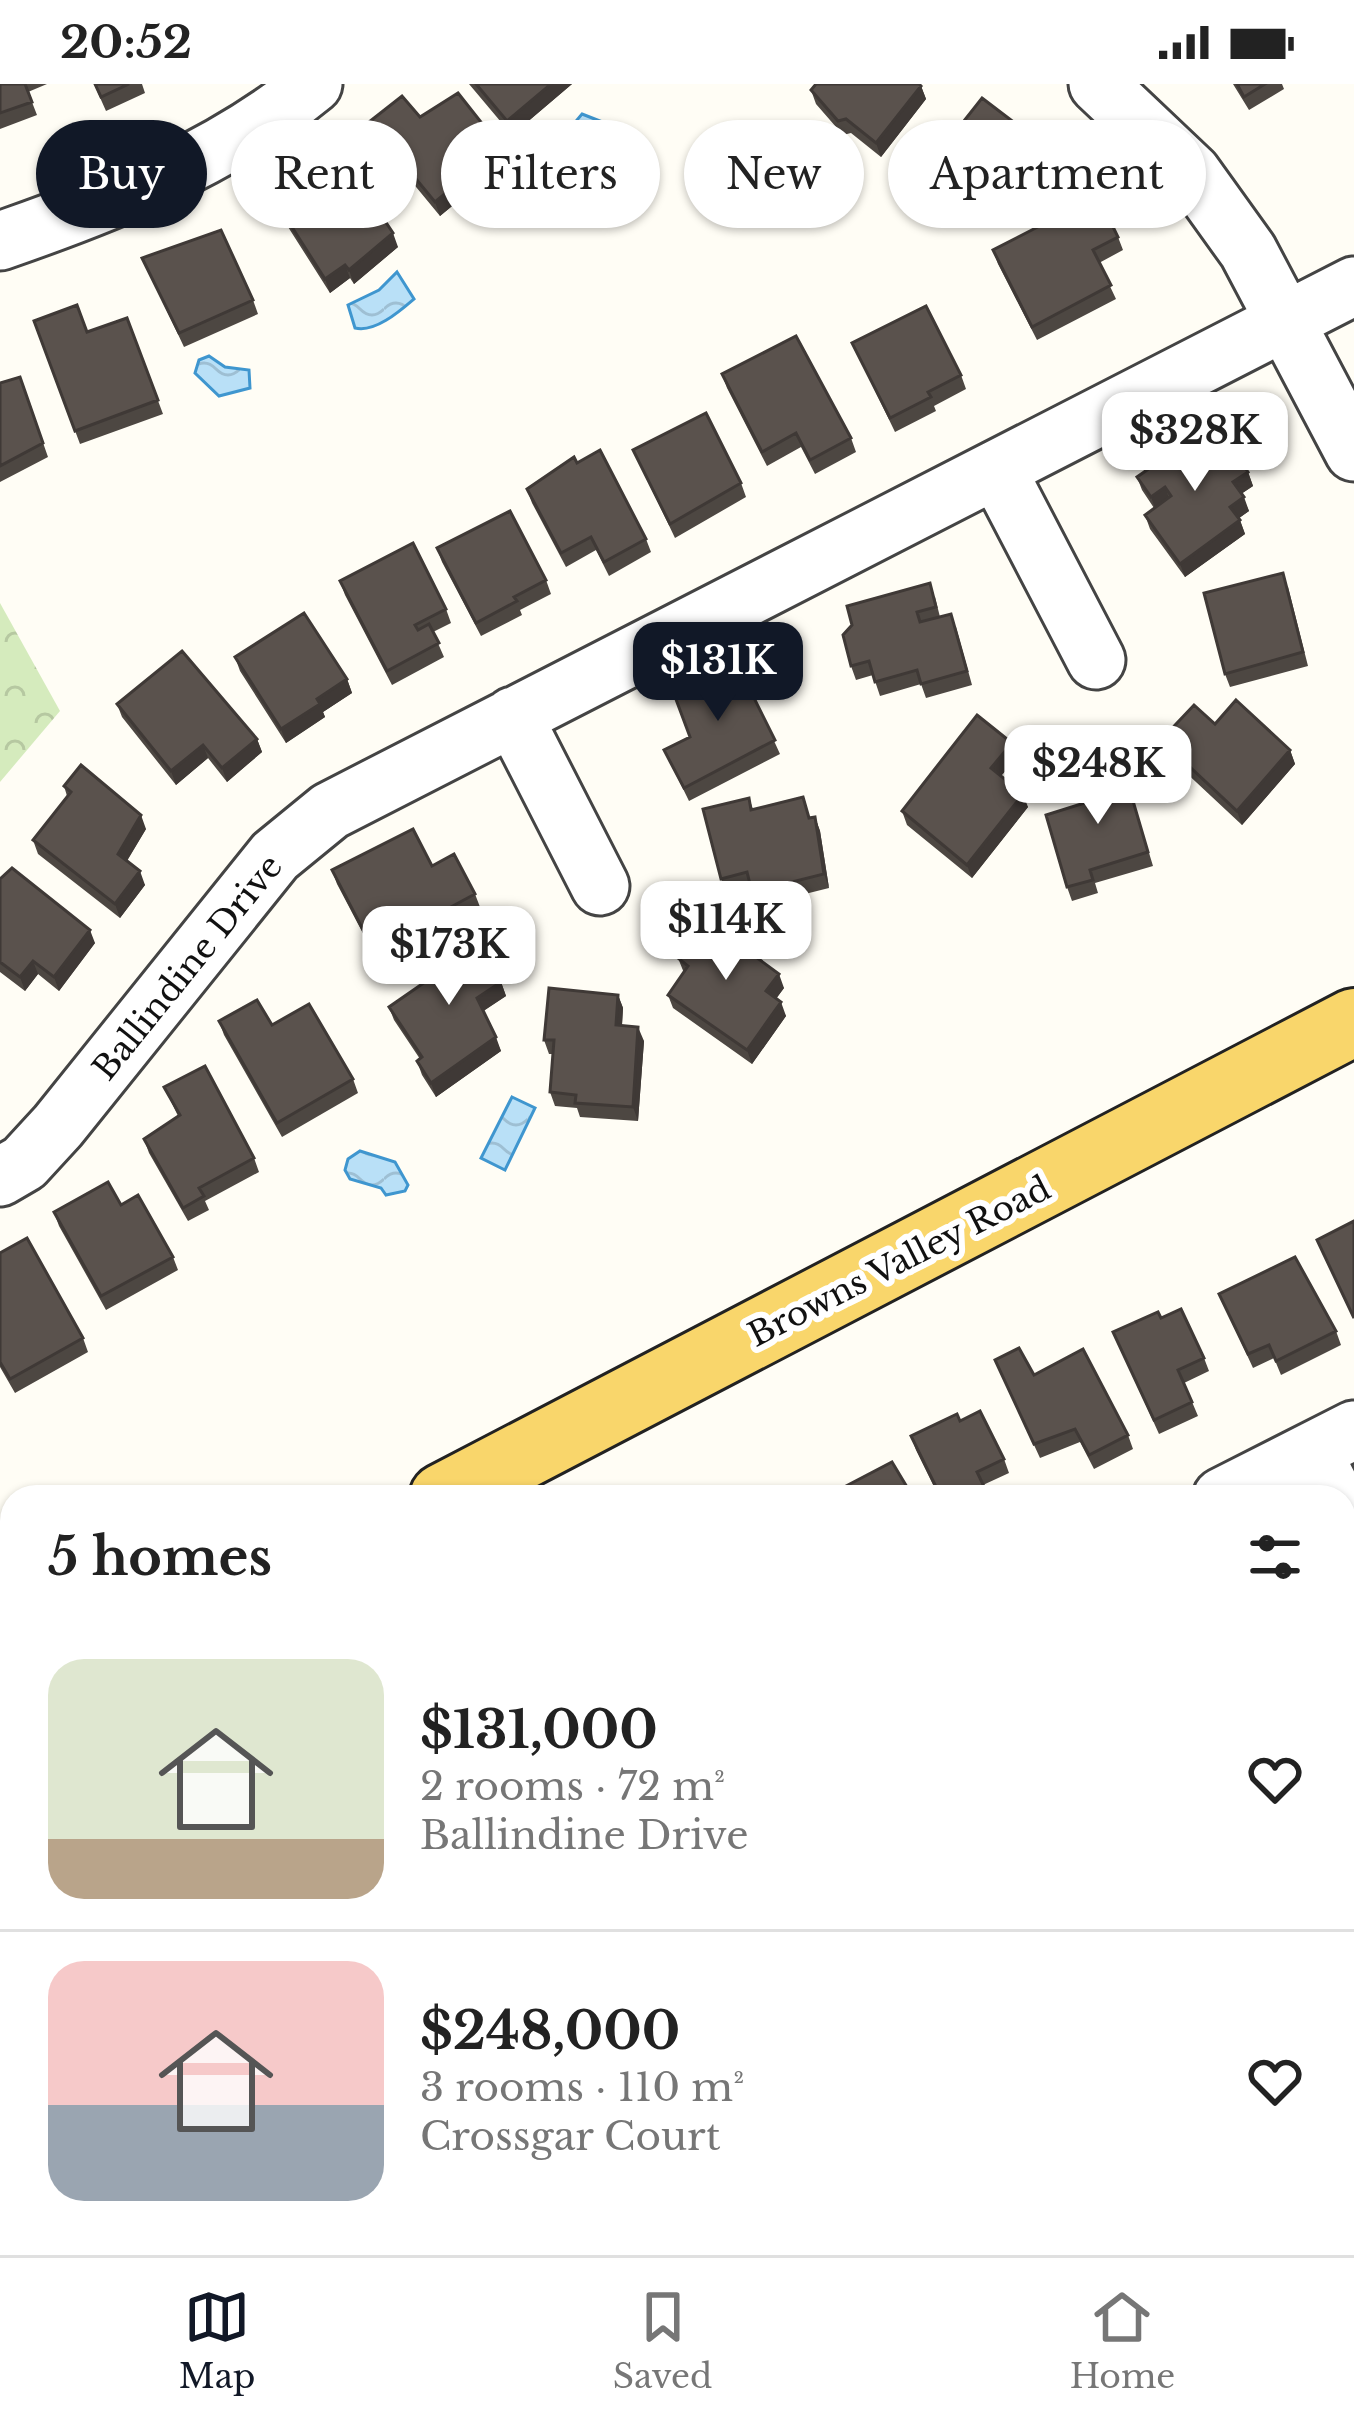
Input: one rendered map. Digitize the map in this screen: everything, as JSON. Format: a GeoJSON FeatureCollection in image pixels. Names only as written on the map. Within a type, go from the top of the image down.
{"type":"FeatureCollection","features":[{"type":"Feature","properties":{"kind":"main road","name":"Browns Valley Road"},"geometry":{"type":"LineString","coordinates":[[466,1485],[1354,1022]]}},
{"type":"Feature","properties":{"kind":"street"},"geometry":{"type":"LineString","coordinates":[[0,241],[178,171],[284,108],[314,84]]}},
{"type":"Feature","properties":{"kind":"street"},"geometry":{"type":"LineString","coordinates":[[1098,84],[1192,173],[1248,250],[1354,452]]}},
{"type":"Feature","properties":{"kind":"street","name":"Ballindine Drive"},"geometry":{"type":"LineString","coordinates":[[0,1177],[23,1162],[58,1126],[275,856],[330,812],[1354,286]]}},
{"type":"Feature","properties":{"kind":"street"},"geometry":{"type":"LineString","coordinates":[[998,472],[1096,659]]}},
{"type":"Feature","properties":{"kind":"street"},"geometry":{"type":"LineString","coordinates":[[513,716],[600,886]]}},
{"type":"Feature","properties":{"kind":"street"},"geometry":{"type":"LineString","coordinates":[[1258,1485],[1334,1460]]}},
{"type":"Feature","properties":{"kind":"green space"},"geometry":{"type":"Polygon","coordinates":[[[0,603],[60,711],[0,782],[0,603]]]}},
{"type":"Feature","properties":{"kind":"water"},"geometry":{"type":"Polygon","coordinates":[[[397,272],[414,299],[379,324],[355,328],[348,305],[379,290],[397,272]]]}},
{"type":"Feature","properties":{"kind":"water"},"geometry":{"type":"Polygon","coordinates":[[[209,356],[225,367],[249,370],[250,388],[219,396],[195,373],[199,360],[209,356]]]}},
{"type":"Feature","properties":{"kind":"water"},"geometry":{"type":"Polygon","coordinates":[[[512,1097],[535,1108],[505,1170],[481,1158],[512,1097]]]}},
{"type":"Feature","properties":{"kind":"water"},"geometry":{"type":"Polygon","coordinates":[[[360,1151],[395,1162],[408,1185],[405,1191],[386,1195],[381,1188],[350,1179],[345,1170],[348,1159],[360,1151]]]}},
{"type":"Feature","properties":{"kind":"building"},"geometry":{"type":"Polygon","coordinates":[[[0,84],[25,84],[32,102],[0,113],[0,84]]]}},
{"type":"Feature","properties":{"kind":"building"},"geometry":{"type":"Polygon","coordinates":[[[95,84],[129,84],[101,97],[95,84]]]}},
{"type":"Feature","properties":{"kind":"building"},"geometry":{"type":"Polygon","coordinates":[[[476,84],[551,84],[508,120],[476,84]]]}},
{"type":"Feature","properties":{"kind":"building"},"geometry":{"type":"Polygon","coordinates":[[[816,84],[921,86],[894,120],[888,120],[888,128],[876,143],[864,133],[864,120],[837,120],[811,90],[816,84]]]}},
{"type":"Feature","properties":{"kind":"building"},"geometry":{"type":"Polygon","coordinates":[[[1237,84],[1265,84],[1244,97],[1237,84]]]}},
{"type":"Feature","properties":{"kind":"building"},"geometry":{"type":"Polygon","coordinates":[[[458,93],[479,120],[441,120],[441,197],[435,202],[417,180],[417,120],[372,120],[402,96],[420,117],[458,93]]]}},
{"type":"Feature","properties":{"kind":"building"},"geometry":{"type":"Polygon","coordinates":[[[982,98],[1011,120],[965,120],[982,98]]]}},
{"type":"Feature","properties":{"kind":"building"},"geometry":{"type":"Polygon","coordinates":[[[293,228],[390,228],[393,233],[349,270],[345,265],[325,279],[293,228]]]}},
{"type":"Feature","properties":{"kind":"building"},"geometry":{"type":"Polygon","coordinates":[[[1036,228],[1114,228],[1118,237],[1093,250],[1111,285],[1032,327],[993,250],[1036,228]]]}},
{"type":"Feature","properties":{"kind":"building"},"geometry":{"type":"Polygon","coordinates":[[[221,230],[253,300],[179,333],[142,258],[221,230]]]}},
{"type":"Feature","properties":{"kind":"building"},"geometry":{"type":"Polygon","coordinates":[[[77,305],[87,332],[127,318],[158,400],[75,431],[34,321],[77,305]]]}},
{"type":"Feature","properties":{"kind":"building"},"geometry":{"type":"Polygon","coordinates":[[[926,306],[961,375],[890,418],[852,343],[926,306]]]}},
{"type":"Feature","properties":{"kind":"building"},"geometry":{"type":"Polygon","coordinates":[[[796,336],[851,438],[810,460],[796,433],[762,452],[722,374],[796,336]]]}},
{"type":"Feature","properties":{"kind":"building"},"geometry":{"type":"Polygon","coordinates":[[[20,377],[43,443],[0,466],[0,383],[20,377]]]}},
{"type":"Feature","properties":{"kind":"building"},"geometry":{"type":"Polygon","coordinates":[[[706,413],[741,483],[670,524],[633,450],[706,413]]]}},
{"type":"Feature","properties":{"kind":"building"},"geometry":{"type":"Polygon","coordinates":[[[1205,430],[1217,446],[1225,439],[1248,472],[1233,482],[1244,497],[1230,507],[1240,520],[1180,564],[1145,515],[1171,496],[1165,487],[1151,497],[1137,477],[1205,430]]]}},
{"type":"Feature","properties":{"kind":"building"},"geometry":{"type":"Polygon","coordinates":[[[600,450],[646,539],[604,562],[591,537],[561,553],[527,489],[574,457],[577,463],[600,450]]]}},
{"type":"Feature","properties":{"kind":"building"},"geometry":{"type":"Polygon","coordinates":[[[510,511],[546,580],[476,623],[437,548],[510,511]]]}},
{"type":"Feature","properties":{"kind":"building"},"geometry":{"type":"Polygon","coordinates":[[[413,543],[446,609],[415,625],[418,630],[429,624],[439,643],[387,671],[340,581],[413,543]]]}},
{"type":"Feature","properties":{"kind":"building"},"geometry":{"type":"Polygon","coordinates":[[[1283,573],[1303,652],[1225,674],[1204,593],[1283,573]]]}},
{"type":"Feature","properties":{"kind":"building"},"geometry":{"type":"Polygon","coordinates":[[[930,583],[936,607],[917,612],[920,622],[951,614],[967,671],[921,684],[917,670],[875,682],[869,661],[851,666],[843,635],[852,625],[847,606],[930,583]]]}},
{"type":"Feature","properties":{"kind":"building"},"geometry":{"type":"Polygon","coordinates":[[[304,613],[347,679],[317,699],[320,704],[281,729],[235,657],[304,613]]]}},
{"type":"Feature","properties":{"kind":"building"},"geometry":{"type":"Polygon","coordinates":[[[182,651],[257,739],[222,768],[203,745],[171,771],[117,704],[182,651]]]}},
{"type":"Feature","properties":{"kind":"building"},"geometry":{"type":"Polygon","coordinates":[[[743,660],[756,682],[748,686],[775,740],[684,788],[664,750],[690,737],[674,694],[743,660]]]}},
{"type":"Feature","properties":{"kind":"building"},"geometry":{"type":"Polygon","coordinates":[[[1236,700],[1290,750],[1237,811],[1161,740],[1194,705],[1215,724],[1236,700]]]}},
{"type":"Feature","properties":{"kind":"building"},"geometry":{"type":"Polygon","coordinates":[[[977,715],[1012,743],[991,768],[1023,794],[967,865],[902,811],[977,715]]]}},
{"type":"Feature","properties":{"kind":"building"},"geometry":{"type":"Polygon","coordinates":[[[1121,760],[1148,852],[1090,870],[1093,880],[1067,887],[1046,815],[1094,800],[1085,770],[1121,760]]]}},
{"type":"Feature","properties":{"kind":"building"},"geometry":{"type":"Polygon","coordinates":[[[81,765],[141,815],[118,854],[140,871],[115,904],[33,840],[71,792],[64,786],[81,765]]]}},
{"type":"Feature","properties":{"kind":"building"},"geometry":{"type":"Polygon","coordinates":[[[803,797],[809,818],[815,817],[824,874],[752,892],[747,872],[721,879],[703,809],[749,798],[751,810],[803,797]]]}},
{"type":"Feature","properties":{"kind":"building"},"geometry":{"type":"Polygon","coordinates":[[[413,829],[432,866],[454,854],[475,894],[373,949],[332,870],[413,829]]]}},
{"type":"Feature","properties":{"kind":"building"},"geometry":{"type":"Polygon","coordinates":[[[12,868],[90,930],[54,977],[33,961],[20,977],[0,962],[0,879],[12,868]]]}},
{"type":"Feature","properties":{"kind":"building"},"geometry":{"type":"Polygon","coordinates":[[[713,910],[733,924],[726,935],[779,974],[766,991],[781,1002],[747,1050],[668,995],[688,966],[678,958],[713,910]]]}},
{"type":"Feature","properties":{"kind":"building"},"geometry":{"type":"Polygon","coordinates":[[[466,930],[501,982],[477,998],[496,1037],[431,1083],[417,1061],[422,1057],[389,1007],[438,973],[427,956],[466,930]]]}},
{"type":"Feature","properties":{"kind":"building"},"geometry":{"type":"Polygon","coordinates":[[[549,988],[618,995],[616,1025],[638,1027],[633,1107],[575,1103],[576,1095],[550,1092],[554,1040],[544,1040],[549,988]]]}},
{"type":"Feature","properties":{"kind":"building"},"geometry":{"type":"Polygon","coordinates":[[[257,1000],[272,1025],[309,1004],[353,1079],[277,1123],[219,1021],[257,1000]]]}},
{"type":"Feature","properties":{"kind":"building"},"geometry":{"type":"Polygon","coordinates":[[[205,1066],[254,1158],[199,1188],[204,1196],[183,1208],[144,1139],[180,1115],[164,1087],[205,1066]]]}},
{"type":"Feature","properties":{"kind":"building"},"geometry":{"type":"Polygon","coordinates":[[[108,1182],[121,1205],[138,1195],[173,1257],[101,1296],[54,1212],[108,1182]]]}},
{"type":"Feature","properties":{"kind":"building"},"geometry":{"type":"Polygon","coordinates":[[[1354,1221],[1354,1318],[1317,1240],[1354,1221]]]}},
{"type":"Feature","properties":{"kind":"building"},"geometry":{"type":"Polygon","coordinates":[[[27,1238],[83,1338],[10,1379],[0,1362],[0,1253],[27,1238]]]}},
{"type":"Feature","properties":{"kind":"building"},"geometry":{"type":"Polygon","coordinates":[[[1295,1257],[1336,1331],[1276,1361],[1269,1345],[1248,1354],[1219,1294],[1295,1257]]]}},
{"type":"Feature","properties":{"kind":"building"},"geometry":{"type":"Polygon","coordinates":[[[1181,1309],[1204,1358],[1178,1370],[1192,1402],[1154,1420],[1113,1332],[1158,1312],[1161,1318],[1181,1309]]]}},
{"type":"Feature","properties":{"kind":"building"},"geometry":{"type":"Polygon","coordinates":[[[1019,1348],[1034,1375],[1083,1349],[1128,1435],[1089,1455],[1075,1429],[1034,1444],[995,1360],[1019,1348]]]}},
{"type":"Feature","properties":{"kind":"building"},"geometry":{"type":"Polygon","coordinates":[[[980,1411],[1004,1459],[977,1472],[983,1485],[935,1485],[911,1436],[957,1414],[960,1421],[980,1411]]]}},
{"type":"Feature","properties":{"kind":"building"},"geometry":{"type":"Polygon","coordinates":[[[892,1462],[906,1485],[848,1485],[892,1462]]]}}]}
